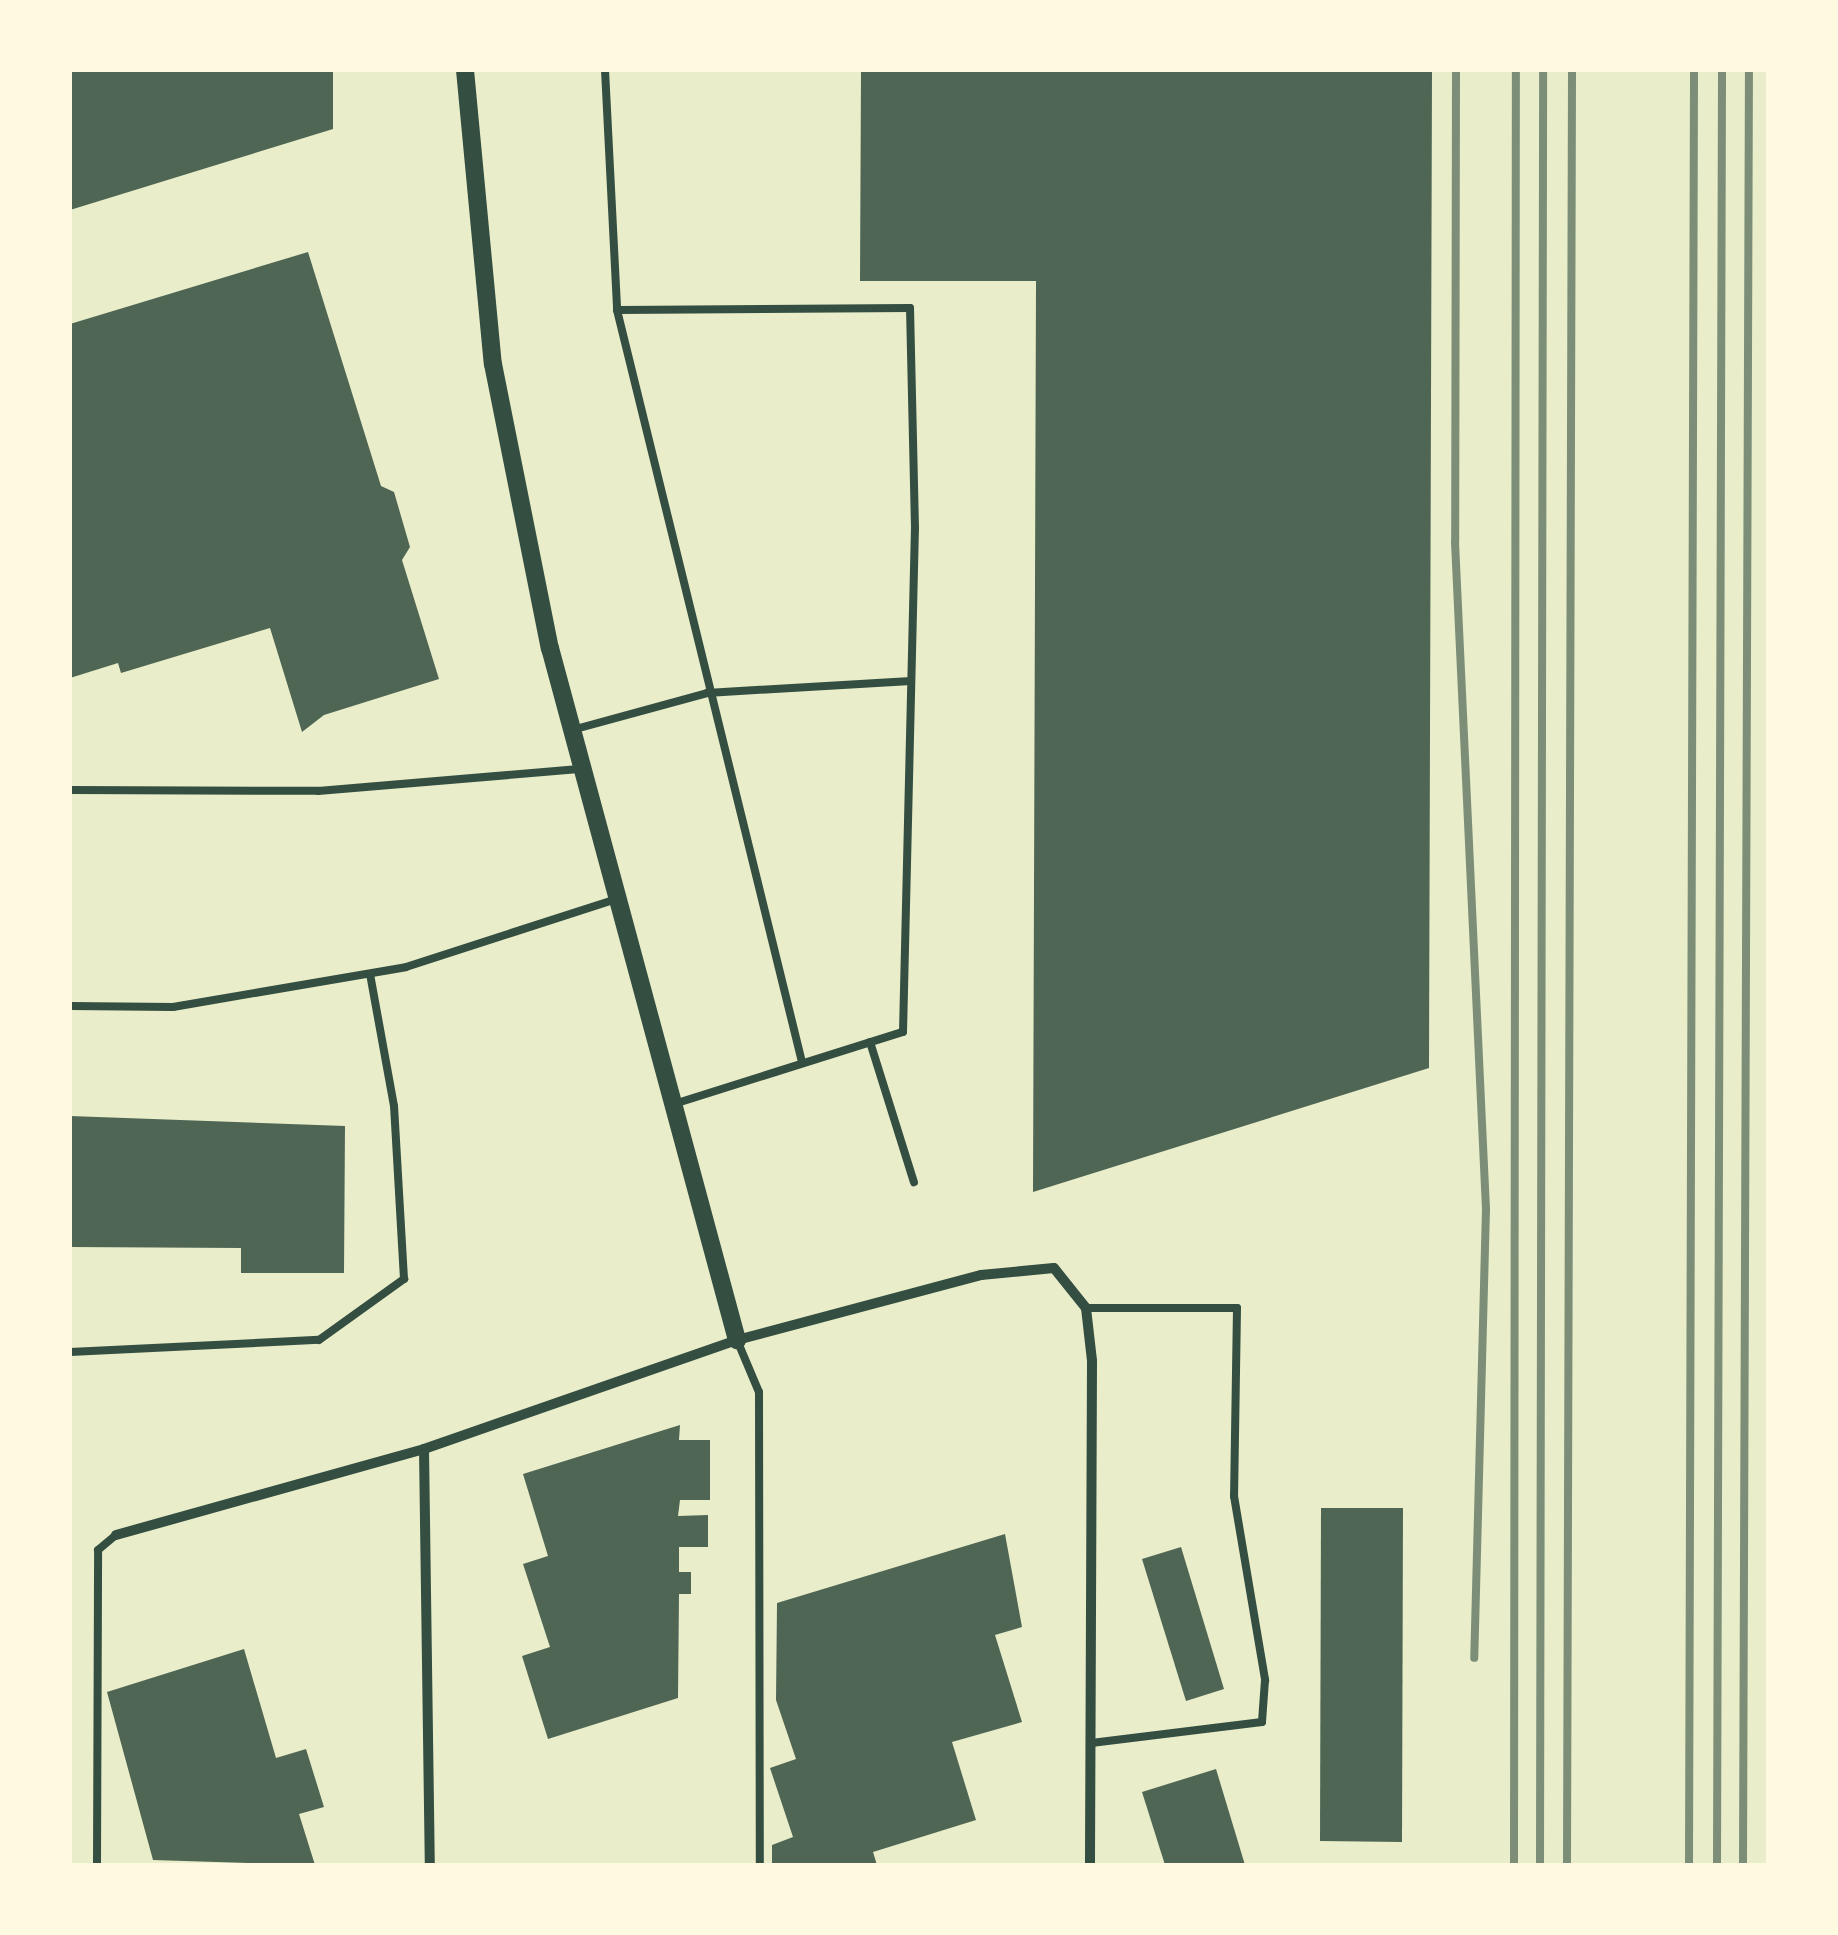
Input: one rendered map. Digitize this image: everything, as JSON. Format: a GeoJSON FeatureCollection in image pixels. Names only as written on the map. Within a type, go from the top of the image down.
{"type":"FeatureCollection","features":[{"type":"Feature","properties":{"kind":"street"},"geometry":{"type":"LineString","coordinates":[[465,70],[493,364],[572,730],[737,1340]]}},
{"type":"Feature","properties":{"kind":"street"},"geometry":{"type":"LineString","coordinates":[[116,1535],[424,1449],[737,1340],[1024,1267],[1054,1268],[1073,1282],[1086,1308],[1095,1420],[1090,1865]]}},
{"type":"Feature","properties":{"kind":"street"},"geometry":{"type":"LineString","coordinates":[[424,1449],[430,1865]]}},
{"type":"Feature","properties":{"kind":"lane"},"geometry":{"type":"LineString","coordinates":[[605,70],[618,310],[707,693],[802,1062]]}},
{"type":"Feature","properties":{"kind":"lane"},"geometry":{"type":"LineString","coordinates":[[618,310],[910,308],[902,1032],[674,1104]]}},
{"type":"Feature","properties":{"kind":"lane"},"geometry":{"type":"LineString","coordinates":[[572,730],[707,693],[907,681]]}},
{"type":"Feature","properties":{"kind":"lane"},"geometry":{"type":"LineString","coordinates":[[70,790],[318,791],[582,768]]}},
{"type":"Feature","properties":{"kind":"lane"},"geometry":{"type":"LineString","coordinates":[[70,1006],[173,1007],[370,974],[617,899]]}},
{"type":"Feature","properties":{"kind":"lane"},"geometry":{"type":"LineString","coordinates":[[70,1352],[319,1340],[404,1279],[394,1106],[370,974]]}},
{"type":"Feature","properties":{"kind":"lane"},"geometry":{"type":"LineString","coordinates":[[870,1042],[914,1182]]}},
{"type":"Feature","properties":{"kind":"lane"},"geometry":{"type":"LineString","coordinates":[[1086,1308],[1237,1308],[1234,1496],[1266,1680],[1262,1722],[1091,1744]]}},
{"type":"Feature","properties":{"kind":"lane"},"geometry":{"type":"LineString","coordinates":[[737,1340],[759,1392],[760,1865]]}},
{"type":"Feature","properties":{"kind":"lane"},"geometry":{"type":"LineString","coordinates":[[97,1865],[98,1550],[116,1535]]}},
{"type":"Feature","properties":{"kind":"building"},"geometry":{"type":"Polygon","coordinates":[[[70,70],[333,70],[333,129],[70,210],[70,70]]]}},
{"type":"Feature","properties":{"kind":"building"},"geometry":{"type":"Polygon","coordinates":[[[861,70],[1432,70],[1429,1068],[1033,1192],[1036,281],[860,281],[861,70]]]}},
{"type":"Feature","properties":{"kind":"building"},"geometry":{"type":"Polygon","coordinates":[[[308,252],[381,486],[394,492],[410,547],[402,560],[439,679],[324,715],[302,732],[270,628],[121,673],[118,663],[70,678],[70,324],[308,252]]]}},
{"type":"Feature","properties":{"kind":"building"},"geometry":{"type":"Polygon","coordinates":[[[70,1116],[345,1126],[344,1273],[241,1273],[241,1248],[70,1247],[70,1116]]]}},
{"type":"Feature","properties":{"kind":"building"},"geometry":{"type":"Polygon","coordinates":[[[680,1425],[679,1440],[710,1440],[710,1500],[680,1500],[678,1516],[708,1515],[708,1547],[679,1547],[679,1572],[691,1572],[691,1594],[679,1594],[678,1698],[548,1739],[522,1656],[550,1647],[523,1564],[548,1556],[523,1474],[680,1425]]]}},
{"type":"Feature","properties":{"kind":"building"},"geometry":{"type":"Polygon","coordinates":[[[1321,1508],[1403,1508],[1402,1842],[1320,1841],[1321,1508]]]}},
{"type":"Feature","properties":{"kind":"building"},"geometry":{"type":"Polygon","coordinates":[[[1005,1534],[1022,1627],[995,1635],[1022,1722],[952,1742],[976,1820],[873,1852],[877,1865],[772,1865],[772,1845],[793,1837],[770,1768],[796,1759],[776,1700],[777,1603],[1005,1534]]]}},
{"type":"Feature","properties":{"kind":"building"},"geometry":{"type":"Polygon","coordinates":[[[1181,1547],[1224,1689],[1186,1701],[1142,1559],[1181,1547]]]}},
{"type":"Feature","properties":{"kind":"building"},"geometry":{"type":"Polygon","coordinates":[[[244,1649],[276,1758],[306,1749],[324,1807],[299,1814],[315,1865],[153,1860],[107,1692],[244,1649]]]}},
{"type":"Feature","properties":{"kind":"building"},"geometry":{"type":"Polygon","coordinates":[[[1216,1769],[1245,1865],[1165,1865],[1142,1792],[1216,1769]]]}},
{"type":"Feature","properties":{"kind":"railway"},"geometry":{"type":"LineString","coordinates":[[1456,70],[1455,542],[1486,1209],[1474,1658]]}},
{"type":"Feature","properties":{"kind":"railway"},"geometry":{"type":"LineString","coordinates":[[1514,1865],[1516,70]]}},
{"type":"Feature","properties":{"kind":"railway"},"geometry":{"type":"LineString","coordinates":[[1540,1865],[1543,70]]}},
{"type":"Feature","properties":{"kind":"railway"},"geometry":{"type":"LineString","coordinates":[[1567,1865],[1572,70]]}},
{"type":"Feature","properties":{"kind":"railway"},"geometry":{"type":"LineString","coordinates":[[1689,1865],[1694,70]]}},
{"type":"Feature","properties":{"kind":"railway"},"geometry":{"type":"LineString","coordinates":[[1717,1865],[1722,70]]}},
{"type":"Feature","properties":{"kind":"railway"},"geometry":{"type":"LineString","coordinates":[[1743,1865],[1749,70]]}}]}
